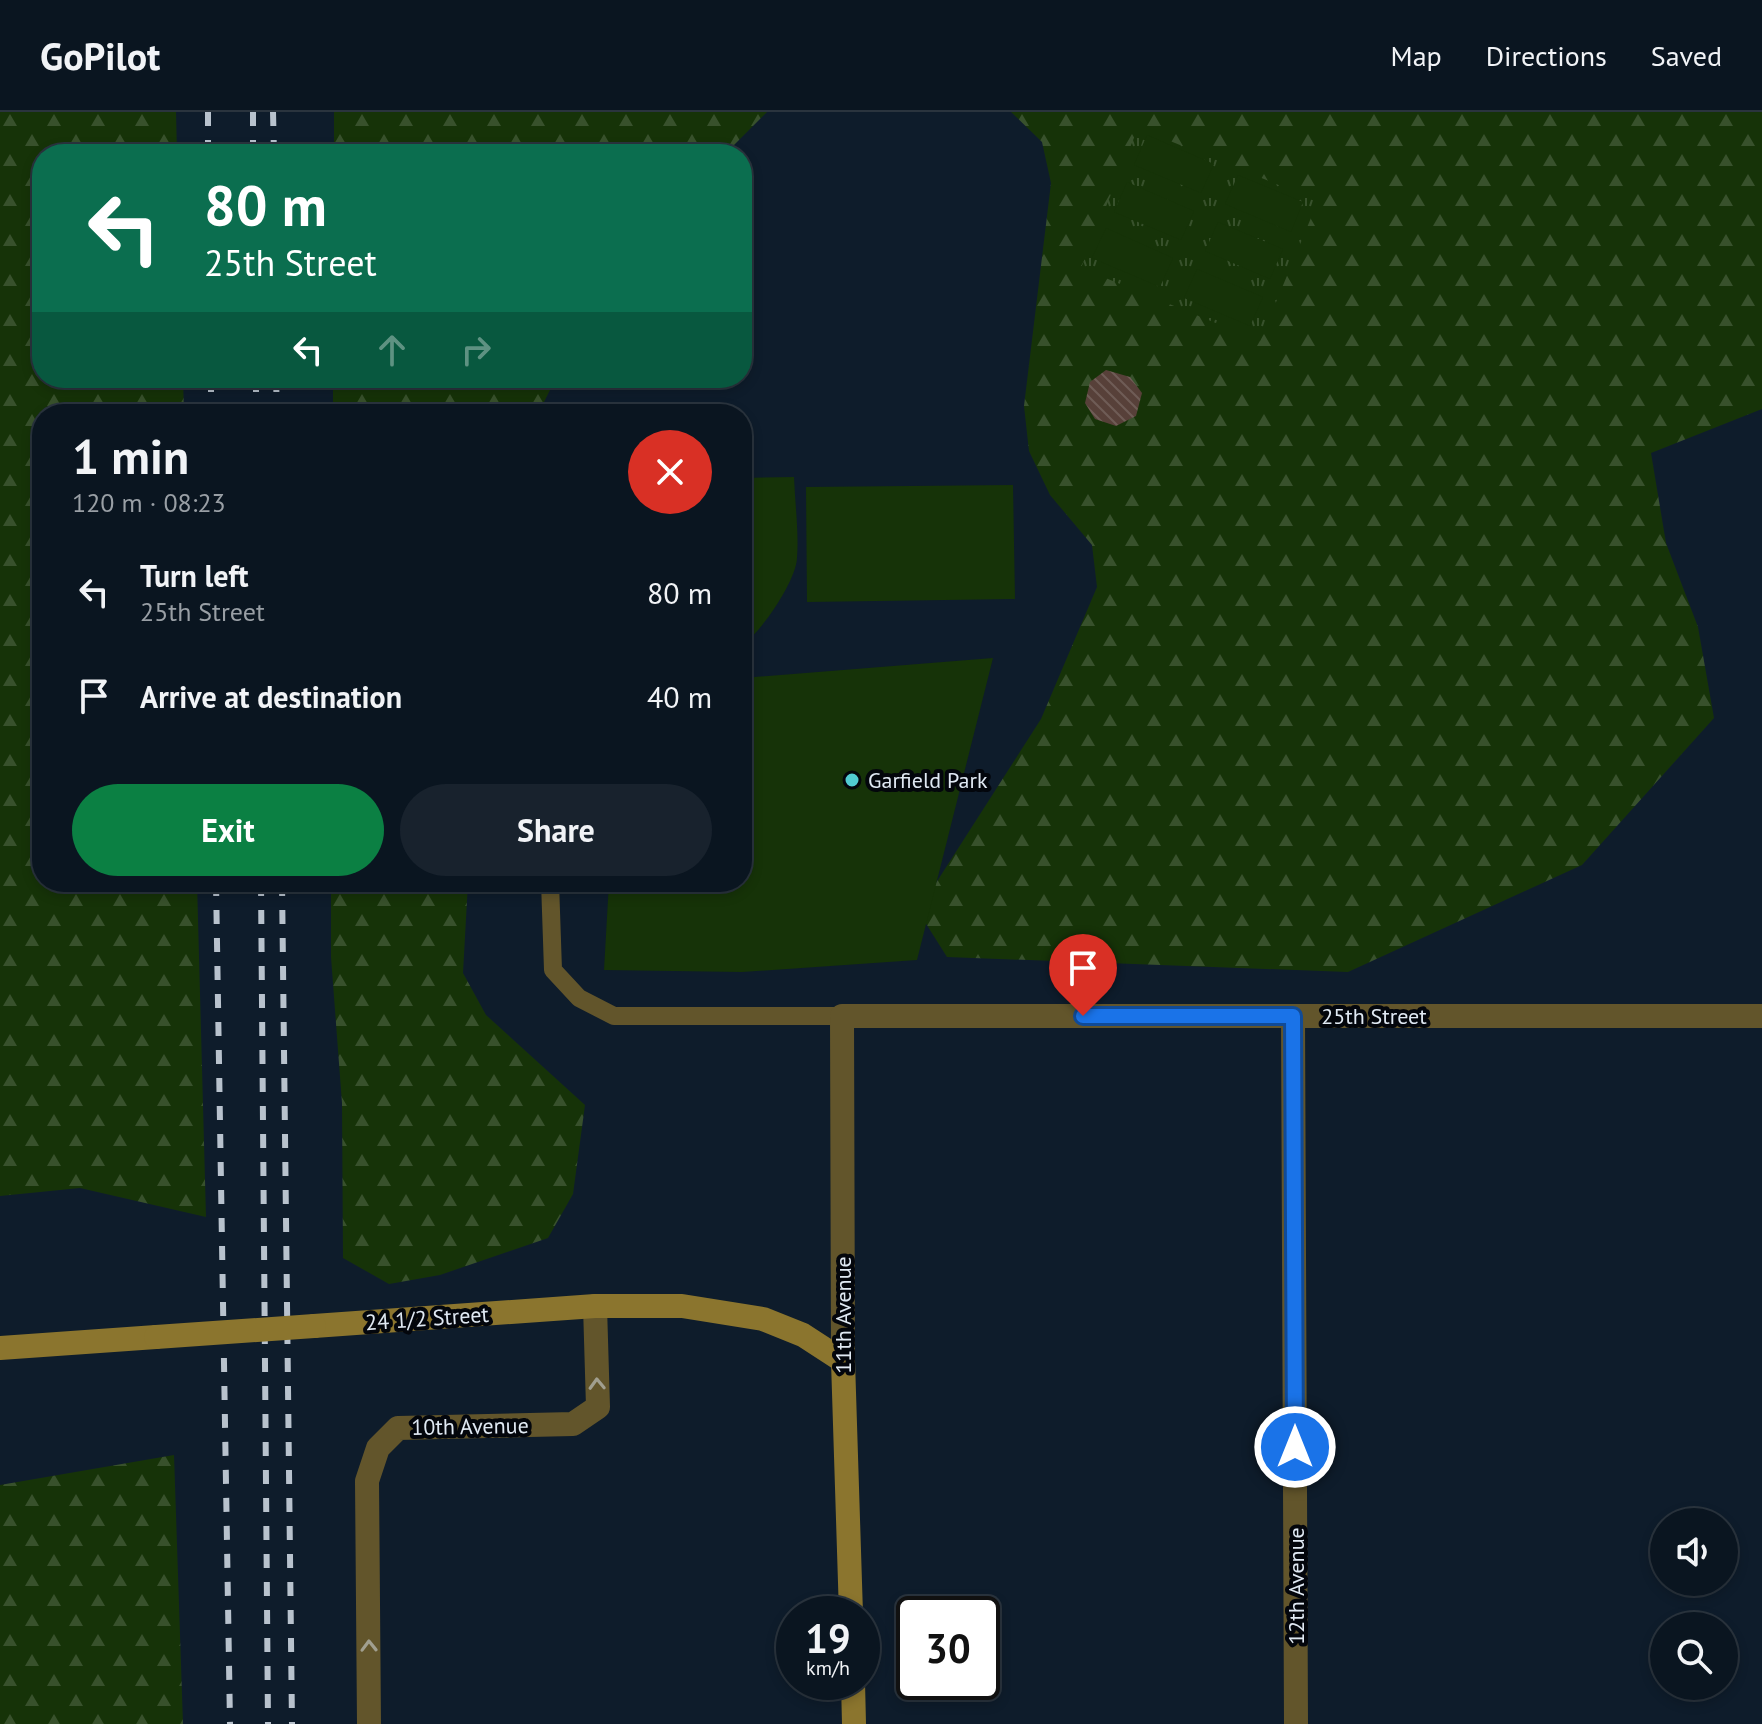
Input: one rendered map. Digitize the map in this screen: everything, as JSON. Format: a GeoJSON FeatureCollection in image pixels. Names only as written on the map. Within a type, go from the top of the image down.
{"type":"FeatureCollection","features":[{"type":"Feature","properties":{"kind":"street","name":"25th Street"},"geometry":{"type":"LineString","coordinates":[[842,1016],[1762,1016]]}},
{"type":"Feature","properties":{"kind":"street","name":"11th Avenue"},"geometry":{"type":"LineString","coordinates":[[842,1016],[843,1361],[850,1596]]}},
{"type":"Feature","properties":{"kind":"street","name":"12th Avenue"},"geometry":{"type":"LineString","coordinates":[[1293,1016],[1296,1724]]}},
{"type":"Feature","properties":{"kind":"street","name":"24 1/2 Street"},"geometry":{"type":"LineString","coordinates":[[0,1348],[595,1306],[682,1306],[763,1319],[803,1335],[843,1361]]}},
{"type":"Feature","properties":{"kind":"street","name":"10th Avenue"},"geometry":{"type":"LineString","coordinates":[[369,1724],[367,1481],[378,1448],[398,1428],[573,1424],[598,1407],[595,1306]]}},
{"type":"Feature","properties":{"kind":"street"},"geometry":{"type":"LineString","coordinates":[[853,1700],[854,1724]]}},
{"type":"Feature","properties":{"kind":"lane"},"geometry":{"type":"LineString","coordinates":[[550,892],[553,970],[579,998],[614,1016],[842,1016]]}},
{"type":"Feature","properties":{"kind":"green space"},"geometry":{"type":"Polygon","coordinates":[[[0,112],[176,112],[177,144],[32,144],[32,388],[183,388],[184,404],[32,404],[32,892],[197,892],[206,1217],[80,1188],[0,1196],[0,112]]]}},
{"type":"Feature","properties":{"kind":"green space"},"geometry":{"type":"Polygon","coordinates":[[[334,112],[767,112],[735,144],[334,144],[334,112]]]}},
{"type":"Feature","properties":{"kind":"green space"},"geometry":{"type":"Polygon","coordinates":[[[1011,112],[1762,112],[1762,409],[1651,453],[1666,543],[1698,627],[1714,718],[1582,865],[1348,972],[947,957],[918,911],[1041,719],[1097,587],[1092,545],[1050,495],[1029,451],[1024,406],[1051,183],[1042,142],[1011,112]]]}},
{"type":"Feature","properties":{"kind":"green space"},"geometry":{"type":"Polygon","coordinates":[[[1138,128],[1318,201],[1260,341],[1081,268],[1138,128]]]}},
{"type":"Feature","properties":{"kind":"green space"},"geometry":{"type":"Polygon","coordinates":[[[1147,135],[1214,164],[1201,193],[1134,165],[1147,135]]]}},
{"type":"Feature","properties":{"kind":"green space"},"geometry":{"type":"Polygon","coordinates":[[[1238,175],[1303,202],[1291,232],[1225,204],[1238,175]]]}},
{"type":"Feature","properties":{"kind":"green space"},"geometry":{"type":"Polygon","coordinates":[[[1127,182],[1194,211],[1181,240],[1114,212],[1127,182]]]}},
{"type":"Feature","properties":{"kind":"green space"},"geometry":{"type":"Polygon","coordinates":[[[1218,222],[1283,249],[1270,279],[1205,251],[1218,222]]]}},
{"type":"Feature","properties":{"kind":"green space"},"geometry":{"type":"Polygon","coordinates":[[[1106,228],[1173,258],[1160,287],[1092,258],[1106,228]]]}},
{"type":"Feature","properties":{"kind":"green space"},"geometry":{"type":"Polygon","coordinates":[[[1197,269],[1263,297],[1250,326],[1184,298],[1197,269]]]}},
{"type":"Feature","properties":{"kind":"green space"},"geometry":{"type":"Polygon","coordinates":[[[333,388],[551,388],[543,404],[333,404],[333,388]]]}},
{"type":"Feature","properties":{"kind":"green space"},"geometry":{"type":"Polygon","coordinates":[[[794,477],[798,538],[791,580],[752,637],[752,478],[794,477]]]}},
{"type":"Feature","properties":{"kind":"green space"},"geometry":{"type":"Polygon","coordinates":[[[1013,485],[1015,599],[807,602],[806,487],[1013,485]]]}},
{"type":"Feature","properties":{"kind":"green space","name":"Garfield Park"},"geometry":{"type":"Polygon","coordinates":[[[993,658],[917,960],[742,972],[604,970],[608,892],[752,892],[752,677],[993,658]]]}},
{"type":"Feature","properties":{"kind":"green space"},"geometry":{"type":"Polygon","coordinates":[[[331,892],[467,892],[463,973],[486,1015],[585,1105],[573,1194],[548,1238],[440,1275],[389,1284],[343,1258],[342,1103],[331,957],[331,892]]]}},
{"type":"Feature","properties":{"kind":"green space"},"geometry":{"type":"Polygon","coordinates":[[[174,1455],[183,1724],[0,1724],[0,1485],[174,1455]]]}},
{"type":"Feature","properties":{"kind":"building"},"geometry":{"type":"Polygon","coordinates":[[[1106,370],[1130,377],[1142,393],[1136,416],[1116,426],[1095,419],[1085,403],[1090,382],[1106,370]]]}},
{"type":"Feature","properties":{"kind":"railway"},"geometry":{"type":"LineString","coordinates":[[208,112],[208,144]]}},
{"type":"Feature","properties":{"kind":"railway"},"geometry":{"type":"LineString","coordinates":[[253,112],[253,144]]}},
{"type":"Feature","properties":{"kind":"railway"},"geometry":{"type":"LineString","coordinates":[[273,112],[274,144]]}},
{"type":"Feature","properties":{"kind":"railway"},"geometry":{"type":"LineString","coordinates":[[211,388],[211,404]]}},
{"type":"Feature","properties":{"kind":"railway"},"geometry":{"type":"LineString","coordinates":[[256,388],[256,404]]}},
{"type":"Feature","properties":{"kind":"railway"},"geometry":{"type":"LineString","coordinates":[[276,388],[277,404]]}},
{"type":"Feature","properties":{"kind":"railway"},"geometry":{"type":"LineString","coordinates":[[216,892],[230,1724]]}},
{"type":"Feature","properties":{"kind":"railway"},"geometry":{"type":"LineString","coordinates":[[261,892],[268,1724]]}},
{"type":"Feature","properties":{"kind":"railway"},"geometry":{"type":"LineString","coordinates":[[282,892],[292,1724]]}},
{"type":"Feature","properties":{"kind":"place","name":"Garfield Park"},"geometry":{"type":"Point","coordinates":[852,780]}},
{"type":"Feature","properties":{"kind":"route"},"geometry":{"type":"LineString","coordinates":[[1083,1016],[1293,1016],[1295,1447]]}}]}
